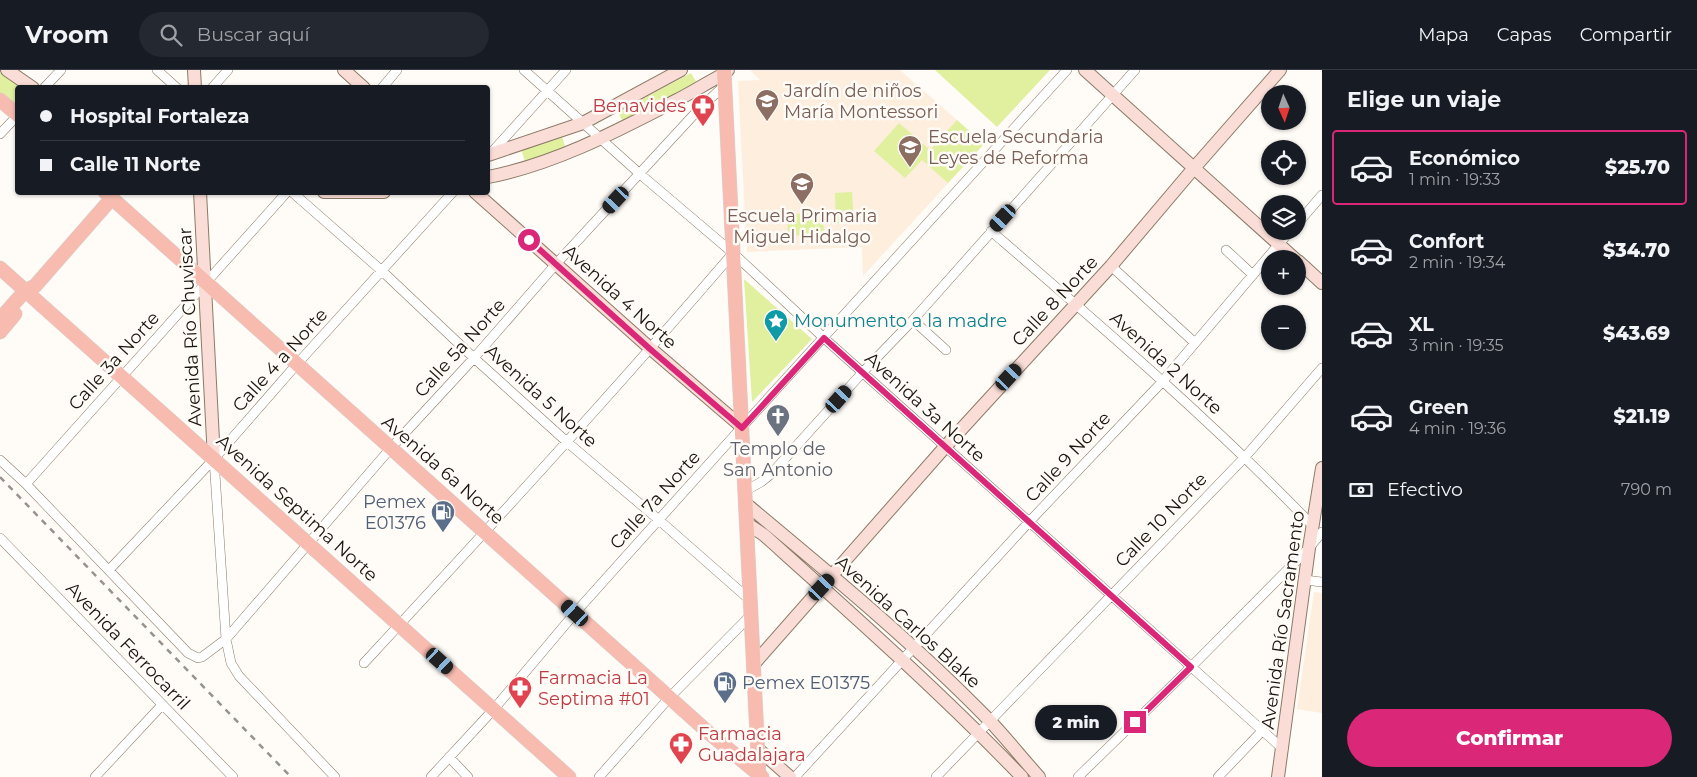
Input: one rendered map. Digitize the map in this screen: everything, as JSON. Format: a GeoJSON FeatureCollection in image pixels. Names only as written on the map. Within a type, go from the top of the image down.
{"type":"FeatureCollection","features":[{"type":"Feature","properties":{"kind":"main road"},"geometry":{"type":"LineString","coordinates":[[725,75],[760,776]]}},
{"type":"Feature","properties":{"kind":"main road"},"geometry":{"type":"LineString","coordinates":[[0,100],[15,113]]}},
{"type":"Feature","properties":{"kind":"main road"},"geometry":{"type":"LineString","coordinates":[[0,332],[30,292],[110,195]]}},
{"type":"Feature","properties":{"kind":"main road","name":"Avenida 6a Norte"},"geometry":{"type":"LineString","coordinates":[[112,195],[205,283],[390,449],[760,776]]}},
{"type":"Feature","properties":{"kind":"main road","name":"Avenida Septima Norte"},"geometry":{"type":"LineString","coordinates":[[0,268],[30,292],[122,377],[569,777]]}},
{"type":"Feature","properties":{"kind":"main road"},"geometry":{"type":"LineString","coordinates":[[0,319],[30,292]]}},
{"type":"Feature","properties":{"kind":"street"},"geometry":{"type":"LineString","coordinates":[[7,70],[29,85]]}},
{"type":"Feature","properties":{"kind":"street"},"geometry":{"type":"LineString","coordinates":[[47,85],[60,70]]}},
{"type":"Feature","properties":{"kind":"street"},"geometry":{"type":"LineString","coordinates":[[157,70],[174,85]]}},
{"type":"Feature","properties":{"kind":"street"},"geometry":{"type":"LineString","coordinates":[[194,70],[194,85]]}},
{"type":"Feature","properties":{"kind":"street"},"geometry":{"type":"LineString","coordinates":[[215,85],[228,70]]}},
{"type":"Feature","properties":{"kind":"street"},"geometry":{"type":"LineString","coordinates":[[344,70],[361,85]]}},
{"type":"Feature","properties":{"kind":"street"},"geometry":{"type":"LineString","coordinates":[[385,85],[398,70]]}},
{"type":"Feature","properties":{"kind":"street","name":"Avenida 3a Norte"},"geometry":{"type":"LineString","coordinates":[[524,70],[640,174],[733,253],[862,373],[1283,749]]}},
{"type":"Feature","properties":{"kind":"street"},"geometry":{"type":"LineString","coordinates":[[490,154],[566,70]]}},
{"type":"Feature","properties":{"kind":"street"},"geometry":{"type":"LineString","coordinates":[[490,155],[583,123],[681,70]]}},
{"type":"Feature","properties":{"kind":"street","name":"Calle 7a Norte"},"geometry":{"type":"LineString","coordinates":[[430,777],[494,709],[575,613],[1067,70]]}},
{"type":"Feature","properties":{"kind":"street"},"geometry":{"type":"LineString","coordinates":[[1085,70],[1285,250]]}},
{"type":"Feature","properties":{"kind":"street"},"geometry":{"type":"LineString","coordinates":[[745,497],[771,474],[862,373],[913,320],[1135,70]]}},
{"type":"Feature","properties":{"kind":"street","name":"Calle 8 Norte"},"geometry":{"type":"LineString","coordinates":[[753,665],[945,446],[1111,266],[1280,70]]}},
{"type":"Feature","properties":{"kind":"street"},"geometry":{"type":"LineString","coordinates":[[490,176],[554,158],[601,139],[680,98],[709,75],[725,75]]}},
{"type":"Feature","properties":{"kind":"street","name":"Calle 5a Norte"},"geometry":{"type":"LineString","coordinates":[[109,570],[188,653],[198,658],[202,657],[226,639],[390,449],[474,358],[556,264],[700,108],[725,75]]}},
{"type":"Feature","properties":{"kind":"street"},"geometry":{"type":"LineString","coordinates":[[0,134],[15,117]]}},
{"type":"Feature","properties":{"kind":"street","name":"Avenida Río Chuviscar"},"geometry":{"type":"LineString","coordinates":[[200,195],[214,459],[226,639]]}},
{"type":"Feature","properties":{"kind":"street","name":"Calle 3a Norte"},"geometry":{"type":"LineString","coordinates":[[26,484],[284,195]]}},
{"type":"Feature","properties":{"kind":"street","name":"Avenida 5 Norte"},"geometry":{"type":"LineString","coordinates":[[295,195],[382,271],[567,442],[750,600]]}},
{"type":"Feature","properties":{"kind":"street","name":"Calle 4 a Norte"},"geometry":{"type":"LineString","coordinates":[[109,570],[214,459],[297,364],[450,195]]}},
{"type":"Feature","properties":{"kind":"street","name":"Avenida 4 Norte"},"geometry":{"type":"LineString","coordinates":[[478,195],[650,349],[742,428]]}},
{"type":"Feature","properties":{"kind":"street"},"geometry":{"type":"LineString","coordinates":[[1306,214],[1322,195]]}},
{"type":"Feature","properties":{"kind":"street","name":"Avenida 2 Norte"},"geometry":{"type":"LineString","coordinates":[[991,231],[1076,304],[1245,457],[1317,529]]}},
{"type":"Feature","properties":{"kind":"street","name":"Calle 9 Norte"},"geometry":{"type":"LineString","coordinates":[[795,777],[1162,382],[1282,240]]}},
{"type":"Feature","properties":{"kind":"street"},"geometry":{"type":"LineString","coordinates":[[1226,250],[1253,275]]}},
{"type":"Feature","properties":{"kind":"street"},"geometry":{"type":"LineString","coordinates":[[364,663],[567,442],[733,253]]}},
{"type":"Feature","properties":{"kind":"street"},"geometry":{"type":"LineString","coordinates":[[1111,266],[1195,343]]}},
{"type":"Feature","properties":{"kind":"street"},"geometry":{"type":"LineString","coordinates":[[1306,269],[1322,283]]}},
{"type":"Feature","properties":{"kind":"street"},"geometry":{"type":"LineString","coordinates":[[913,320],[946,350]]}},
{"type":"Feature","properties":{"kind":"street","name":"Calle 10 Norte"},"geometry":{"type":"LineString","coordinates":[[936,777],[1245,457],[1322,368]]}},
{"type":"Feature","properties":{"kind":"street"},"geometry":{"type":"LineString","coordinates":[[0,460],[26,484],[109,570]]}},
{"type":"Feature","properties":{"kind":"street","name":"Avenida Río Sacramento"},"geometry":{"type":"LineString","coordinates":[[1278,777],[1308,548],[1317,529],[1322,468]]}},
{"type":"Feature","properties":{"kind":"street","name":"Avenida Carlos Blake"},"geometry":{"type":"LineString","coordinates":[[745,497],[914,648],[989,720],[1039,777]]}},
{"type":"Feature","properties":{"kind":"street","name":"Avenida Carlos Blake"},"geometry":{"type":"LineString","coordinates":[[746,523],[764,535],[903,660],[1022,777]]}},
{"type":"Feature","properties":{"kind":"street","name":"Avenida Ferrocarril"},"geometry":{"type":"LineString","coordinates":[[0,538],[233,777]]}},
{"type":"Feature","properties":{"kind":"street"},"geometry":{"type":"LineString","coordinates":[[1078,777],[1191,667],[1308,548]]}},
{"type":"Feature","properties":{"kind":"street"},"geometry":{"type":"LineString","coordinates":[[1305,580],[1322,582]]}},
{"type":"Feature","properties":{"kind":"street"},"geometry":{"type":"LineString","coordinates":[[599,777],[670,697],[751,615]]}},
{"type":"Feature","properties":{"kind":"street"},"geometry":{"type":"LineString","coordinates":[[226,639],[231,662],[239,676],[335,777]]}},
{"type":"Feature","properties":{"kind":"street"},"geometry":{"type":"LineString","coordinates":[[95,777],[162,705]]}},
{"type":"Feature","properties":{"kind":"street"},"geometry":{"type":"LineString","coordinates":[[1218,777],[1262,731]]}},
{"type":"Feature","properties":{"kind":"street"},"geometry":{"type":"LineString","coordinates":[[758,749],[790,777]]}},
{"type":"Feature","properties":{"kind":"street"},"geometry":{"type":"LineString","coordinates":[[449,757],[468,777]]}},
{"type":"Feature","properties":{"kind":"shaded area"},"geometry":{"type":"Polygon","coordinates":[[[750,70],[900,70],[984,144],[863,276],[862,247],[747,252],[738,81],[760,80],[750,70]]]}},
{"type":"Feature","properties":{"kind":"shaded area"},"geometry":{"type":"Polygon","coordinates":[[[1314,592],[1322,593],[1322,713],[1297,709],[1314,592]]]}},
{"type":"Feature","properties":{"kind":"green space"},"geometry":{"type":"Polygon","coordinates":[[[0,70],[4,70],[25,85],[15,85],[15,112],[0,99],[0,70]]]}},
{"type":"Feature","properties":{"kind":"green space"},"geometry":{"type":"Polygon","coordinates":[[[935,70],[1050,70],[997,127],[935,70]]]}},
{"type":"Feature","properties":{"kind":"green space"},"geometry":{"type":"Polygon","coordinates":[[[691,73],[697,83],[625,126],[618,112],[691,73]]]}},
{"type":"Feature","properties":{"kind":"green space"},"geometry":{"type":"Polygon","coordinates":[[[957,120],[984,144],[948,183],[922,160],[905,178],[874,151],[899,123],[930,150],[957,120]]]}},
{"type":"Feature","properties":{"kind":"green space"},"geometry":{"type":"Polygon","coordinates":[[[562,136],[566,150],[526,166],[521,148],[562,136]]]}},
{"type":"Feature","properties":{"kind":"green space"},"geometry":{"type":"Polygon","coordinates":[[[852,192],[854,223],[836,224],[835,193],[852,192]]]}},
{"type":"Feature","properties":{"kind":"green space"},"geometry":{"type":"Polygon","coordinates":[[[823,213],[824,234],[788,236],[787,214],[823,213]]]}},
{"type":"Feature","properties":{"kind":"green space"},"geometry":{"type":"Polygon","coordinates":[[[744,279],[812,339],[752,402],[744,279]]]}},
{"type":"Feature","properties":{"kind":"railway"},"geometry":{"type":"LineString","coordinates":[[0,477],[291,777]]}},
{"type":"Feature","properties":{"kind":"place","name":"Jardín de niños María Montessori"},"geometry":{"type":"Point","coordinates":[767,122]}},
{"type":"Feature","properties":{"kind":"place","name":"Benavides"},"geometry":{"type":"Point","coordinates":[703,127]}},
{"type":"Feature","properties":{"kind":"place","name":"Escuela Secundaria Leyes de Reforma"},"geometry":{"type":"Point","coordinates":[910,168]}},
{"type":"Feature","properties":{"kind":"place","name":"Escuela Primaria Miguel Hidalgo"},"geometry":{"type":"Point","coordinates":[802,205]}},
{"type":"Feature","properties":{"kind":"place","name":"Monumento a la madre"},"geometry":{"type":"Point","coordinates":[776,342]}},
{"type":"Feature","properties":{"kind":"place","name":"Templo de San Antonio"},"geometry":{"type":"Point","coordinates":[778,437]}},
{"type":"Feature","properties":{"kind":"place","name":"Pemex E01376"},"geometry":{"type":"Point","coordinates":[443,533]}},
{"type":"Feature","properties":{"kind":"place","name":"Pemex E01375"},"geometry":{"type":"Point","coordinates":[725,704]}},
{"type":"Feature","properties":{"kind":"place","name":"Farmacia La Septima #01"},"geometry":{"type":"Point","coordinates":[520,709]}},
{"type":"Feature","properties":{"kind":"place","name":"Farmacia Guadalajara"},"geometry":{"type":"Point","coordinates":[681,765]}},
{"type":"Feature","properties":{"kind":"route"},"geometry":{"type":"LineString","coordinates":[[529,240],[650,349],[742,428],[824,338],[1191,667],[1135,722]]}}]}
